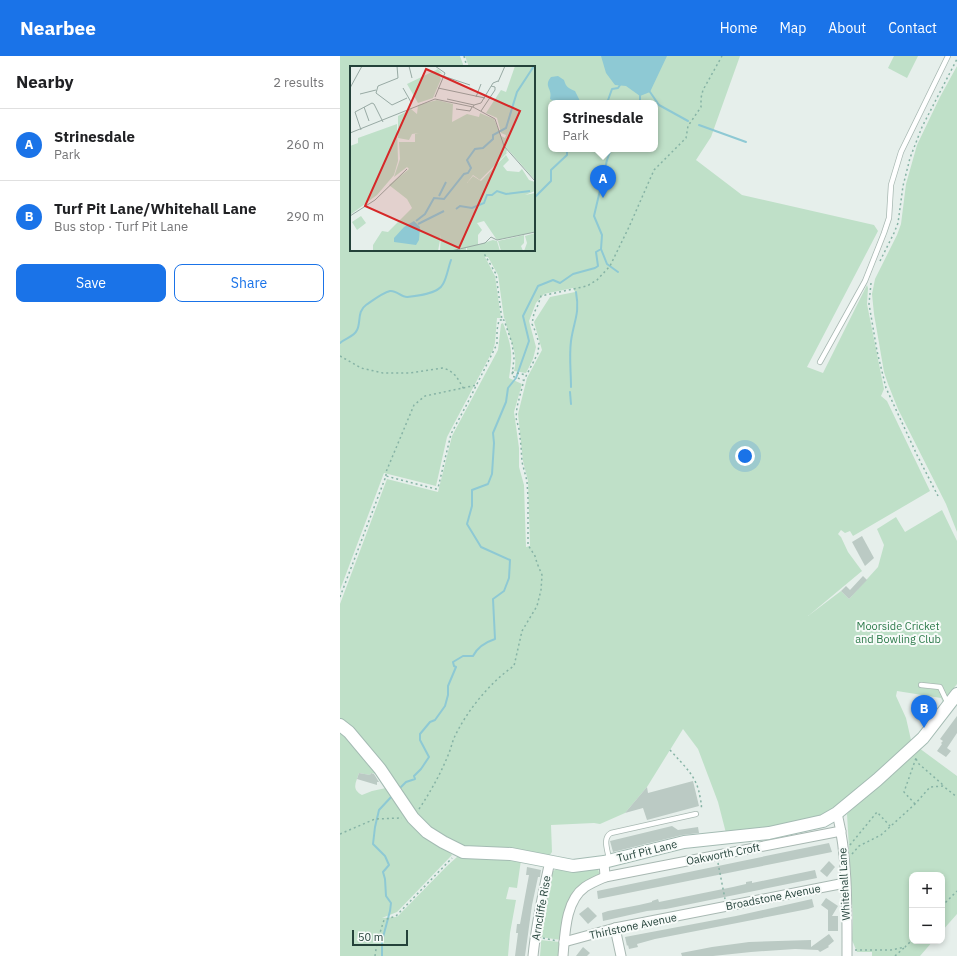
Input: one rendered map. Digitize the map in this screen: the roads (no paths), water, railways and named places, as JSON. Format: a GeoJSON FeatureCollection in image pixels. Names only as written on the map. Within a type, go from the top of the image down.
{"type":"FeatureCollection","features":[{"type":"Feature","properties":{"kind":"street","name":"Turf Pit Lane"},"geometry":{"type":"LineString","coordinates":[[340,726],[349,732],[380,769],[411,816],[428,832],[457,850],[463,852],[511,854],[573,866],[607,861],[684,842],[769,834],[823,821],[837,813],[912,755],[957,694]]}},
{"type":"Feature","properties":{"kind":"street","name":"Whitehall Lane"},"geometry":{"type":"LineString","coordinates":[[837,813],[841,831],[845,883],[847,953]]}},
{"type":"Feature","properties":{"kind":"street","name":"Oakworth Croft"},"geometry":{"type":"LineString","coordinates":[[564,942],[571,907],[577,894],[586,886],[605,877],[841,831]]}},
{"type":"Feature","properties":{"kind":"street","name":"Arncliffe Rise"},"geometry":{"type":"LineString","coordinates":[[534,956],[535,937],[550,861]]}},
{"type":"Feature","properties":{"kind":"street"},"geometry":{"type":"LineString","coordinates":[[605,877],[607,861]]}},
{"type":"Feature","properties":{"kind":"street","name":"Broadstone Avenue"},"geometry":{"type":"LineString","coordinates":[[701,912],[845,883]]}},
{"type":"Feature","properties":{"kind":"street","name":"Thirlstone Avenue"},"geometry":{"type":"LineString","coordinates":[[564,942],[615,928],[701,912]]}},
{"type":"Feature","properties":{"kind":"street"},"geometry":{"type":"LineString","coordinates":[[615,928],[621,956]]}},
{"type":"Feature","properties":{"kind":"street"},"geometry":{"type":"LineString","coordinates":[[563,956],[564,942]]}},
{"type":"Feature","properties":{"kind":"lane"},"geometry":{"type":"LineString","coordinates":[[820,362],[865,281],[889,218],[891,184],[901,152],[948,56]]}},
{"type":"Feature","properties":{"kind":"lane"},"geometry":{"type":"LineString","coordinates":[[921,684],[940,687],[948,705]]}},
{"type":"Feature","properties":{"kind":"lane"},"geometry":{"type":"LineString","coordinates":[[607,861],[606,841],[608,835],[611,833],[696,814]]}},
{"type":"Feature","properties":{"kind":"water"},"geometry":{"type":"Polygon","coordinates":[[[601,56],[667,56],[650,92],[640,96],[626,86],[615,85],[606,73],[601,56]]]}},
{"type":"Feature","properties":{"kind":"water"},"geometry":{"type":"Polygon","coordinates":[[[558,76],[564,80],[568,87],[575,91],[580,100],[550,99],[551,95],[548,83],[551,77],[558,76]]]}},
{"type":"Feature","properties":{"kind":"waterway"},"geometry":{"type":"LineString","coordinates":[[608,100],[612,89],[618,88],[620,85]]}},
{"type":"Feature","properties":{"kind":"waterway"},"geometry":{"type":"LineString","coordinates":[[650,92],[656,100]]}},
{"type":"Feature","properties":{"kind":"waterway"},"geometry":{"type":"LineString","coordinates":[[658,104],[688,121]]}},
{"type":"Feature","properties":{"kind":"waterway"},"geometry":{"type":"LineString","coordinates":[[699,125],[746,142]]}},
{"type":"Feature","properties":{"kind":"waterway"},"geometry":{"type":"LineString","coordinates":[[535,197],[551,181],[551,170],[567,155],[567,152]]}},
{"type":"Feature","properties":{"kind":"waterway"},"geometry":{"type":"LineString","coordinates":[[399,789],[406,782],[415,779],[414,776],[429,757],[420,740],[420,734],[430,722],[435,720],[445,706],[448,695],[448,686],[456,667],[454,666],[453,662],[463,656],[473,656],[482,646],[495,639],[493,599],[504,591],[509,578],[510,560],[481,547],[467,524],[472,506],[472,490],[488,484],[492,474],[494,443],[493,433],[506,402],[508,388],[516,378],[529,341],[523,316],[538,286],[553,280],[560,283],[573,274],[598,266],[596,252],[601,249],[602,235],[594,216],[610,152]]}},
{"type":"Feature","properties":{"kind":"waterway"},"geometry":{"type":"LineString","coordinates":[[601,249],[607,264],[618,272]]}},
{"type":"Feature","properties":{"kind":"waterway"},"geometry":{"type":"LineString","coordinates":[[340,343],[356,332],[361,310],[380,295],[392,291],[407,297],[427,294],[437,290],[446,278],[451,260]]}},
{"type":"Feature","properties":{"kind":"waterway"},"geometry":{"type":"LineString","coordinates":[[571,387],[570,347],[577,312],[576,292]]}},
{"type":"Feature","properties":{"kind":"waterway"},"geometry":{"type":"LineString","coordinates":[[570,392],[571,404]]}},
{"type":"Feature","properties":{"kind":"waterway"},"geometry":{"type":"LineString","coordinates":[[382,956],[382,941],[391,903],[386,896],[383,872],[389,865],[385,856],[373,844],[379,810],[392,796]]}},
{"type":"Feature","properties":{"kind":"place","name":"Strinesdale"},"geometry":{"type":"Point","coordinates":[603,198]}},
{"type":"Feature","properties":{"kind":"place","name":"Turf Pit Lane/Whitehall Lane"},"geometry":{"type":"Point","coordinates":[924,728]}},
{"type":"Feature","properties":{"kind":"park label","name":"Moorside Cricket and Bowling Club"},"geometry":{"type":"Point","coordinates":[898,632]}}]}
